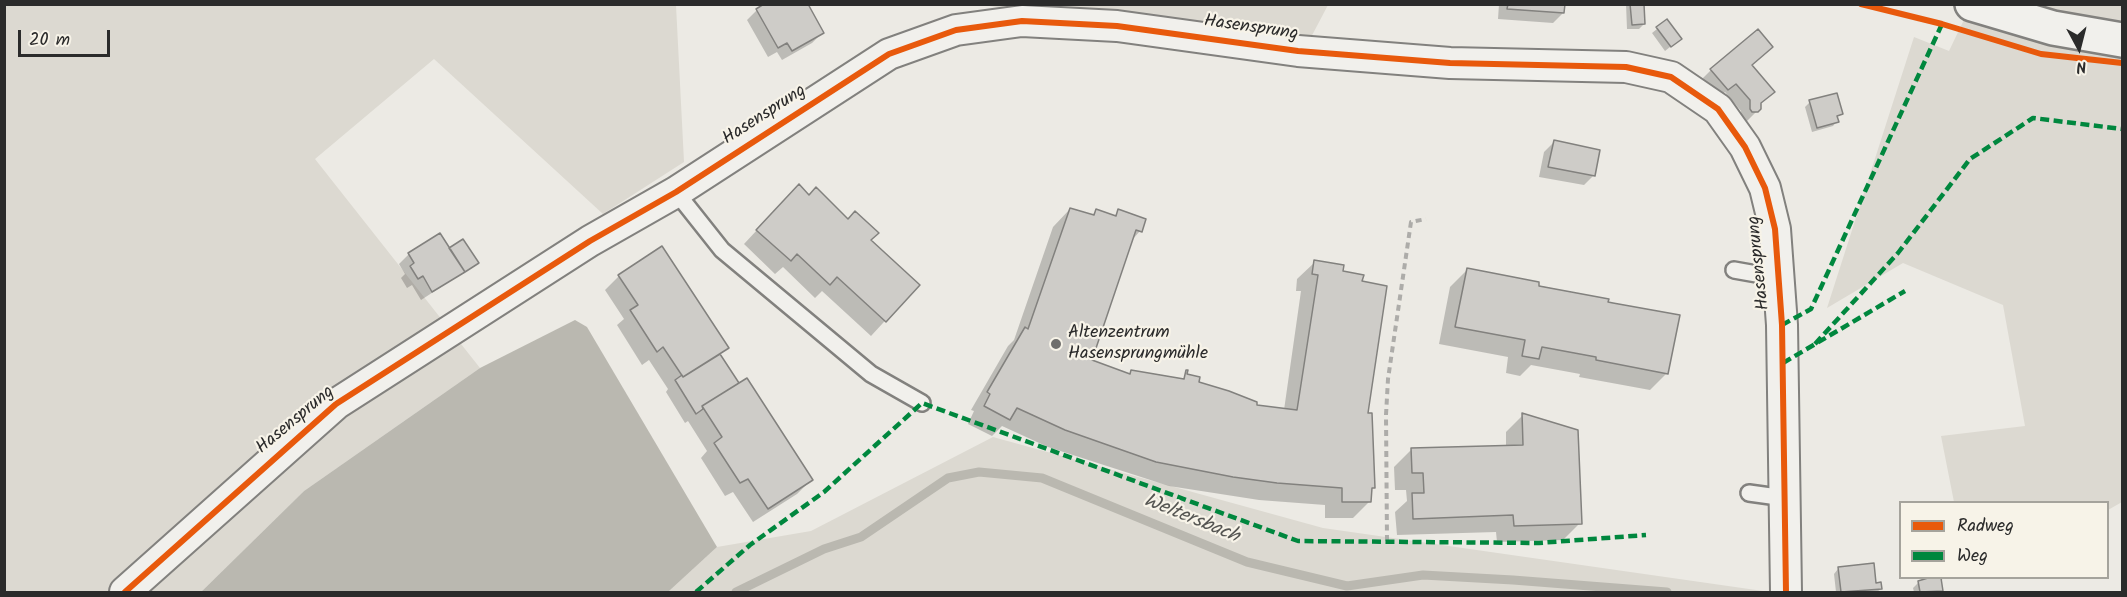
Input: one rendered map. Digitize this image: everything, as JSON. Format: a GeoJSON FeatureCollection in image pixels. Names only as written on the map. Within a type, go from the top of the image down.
{"type":"FeatureCollection","features":[{"type":"Feature","properties":{"kind":"main road"},"geometry":{"type":"LineString","coordinates":[[1971,4],[2053,28],[2122,40]]}},
{"type":"Feature","properties":{"kind":"street","name":"Hasensprung"},"geometry":{"type":"LineString","coordinates":[[124,592],[336,404],[590,241],[675,192],[889,54],[956,30],[1022,21],[1117,26],[1298,51],[1450,63],[1626,67],[1671,76],[1718,109],[1745,147],[1764,188],[1775,229],[1783,344],[1786,585]]}},
{"type":"Feature","properties":{"kind":"lane"},"geometry":{"type":"LineString","coordinates":[[675,192],[722,250],[871,374],[922,403]]}},
{"type":"Feature","properties":{"kind":"lane"},"geometry":{"type":"LineString","coordinates":[[1734,270],[1779,278]]}},
{"type":"Feature","properties":{"kind":"lane"},"geometry":{"type":"LineString","coordinates":[[1749,493],[1785,498]]}},
{"type":"Feature","properties":{"kind":"path"},"geometry":{"type":"LineString","coordinates":[[1387,541],[1388,379],[1411,222],[1426,219]]}},
{"type":"Feature","properties":{"kind":"shaded area"},"geometry":{"type":"Polygon","coordinates":[[[4,5],[676,5],[684,162],[603,214],[434,59],[315,159],[480,368],[304,491],[201,592],[5,592],[4,5]]]}},
{"type":"Feature","properties":{"kind":"shaded area"},"geometry":{"type":"Polygon","coordinates":[[[981,5],[1328,5],[1308,43],[981,5]]]}},
{"type":"Feature","properties":{"kind":"shaded area"},"geometry":{"type":"Polygon","coordinates":[[[1971,5],[2122,5],[2122,502],[2109,509],[2109,501],[1954,501],[1941,436],[2025,426],[2003,305],[1903,263],[1827,308],[1914,37],[1949,51],[1971,5]]]}},
{"type":"Feature","properties":{"kind":"shaded area"},"geometry":{"type":"Polygon","coordinates":[[[575,320],[587,327],[717,547],[668,592],[201,592],[304,491],[480,368],[575,320]]]}},
{"type":"Feature","properties":{"kind":"shaded area"},"geometry":{"type":"Polygon","coordinates":[[[993,437],[1323,528],[1770,592],[668,592],[717,547],[811,531],[993,437]]]}},
{"type":"Feature","properties":{"kind":"building"},"geometry":{"type":"Polygon","coordinates":[[[764,4],[808,4],[824,33],[792,51],[787,43],[778,48],[756,9],[764,4]]]}},
{"type":"Feature","properties":{"kind":"building"},"geometry":{"type":"Polygon","coordinates":[[[1508,4],[1565,4],[1564,13],[1507,9],[1508,4]]]}},
{"type":"Feature","properties":{"kind":"building"},"geometry":{"type":"Polygon","coordinates":[[[1630,4],[1644,4],[1645,24],[1632,25],[1630,4]]]}},
{"type":"Feature","properties":{"kind":"building"},"geometry":{"type":"Polygon","coordinates":[[[1667,19],[1682,39],[1671,47],[1656,27],[1667,19]]]}},
{"type":"Feature","properties":{"kind":"building"},"geometry":{"type":"Polygon","coordinates":[[[1758,29],[1773,47],[1752,65],[1775,92],[1761,103],[1761,109],[1758,112],[1752,112],[1750,100],[1736,84],[1728,90],[1710,69],[1758,29]]]}},
{"type":"Feature","properties":{"kind":"building"},"geometry":{"type":"Polygon","coordinates":[[[1837,93],[1843,114],[1837,116],[1839,122],[1817,128],[1809,100],[1837,93]]]}},
{"type":"Feature","properties":{"kind":"building"},"geometry":{"type":"Polygon","coordinates":[[[1554,140],[1600,150],[1595,176],[1548,167],[1554,140]]]}},
{"type":"Feature","properties":{"kind":"building"},"geometry":{"type":"Polygon","coordinates":[[[799,184],[809,195],[816,187],[848,219],[855,211],[879,233],[871,240],[920,285],[886,322],[837,277],[830,285],[797,254],[791,261],[756,230],[799,184]]]}},
{"type":"Feature","properties":{"kind":"building","name":"Altenzentrum Hasensprungmühle"},"geometry":{"type":"Polygon","coordinates":[[[1070,208],[1094,215],[1096,209],[1116,216],[1118,209],[1146,219],[1142,232],[1136,230],[1092,360],[1130,374],[1131,370],[1184,379],[1186,370],[1188,370],[1187,374],[1200,377],[1199,382],[1257,402],[1257,405],[1297,410],[1318,275],[1312,274],[1314,260],[1344,265],[1343,271],[1364,275],[1362,281],[1387,286],[1368,413],[1372,413],[1375,488],[1372,488],[1371,502],[1342,502],[1342,488],[1233,477],[1156,462],[1065,430],[1017,408],[1010,420],[984,406],[990,394],[987,392],[1025,327],[1028,329],[1070,208]]]}},
{"type":"Feature","properties":{"kind":"building"},"geometry":{"type":"Polygon","coordinates":[[[440,233],[465,272],[432,292],[423,276],[418,279],[410,266],[414,263],[408,253],[440,233]]]}},
{"type":"Feature","properties":{"kind":"building"},"geometry":{"type":"Polygon","coordinates":[[[463,239],[479,263],[465,272],[449,248],[463,239]]]}},
{"type":"Feature","properties":{"kind":"building"},"geometry":{"type":"Polygon","coordinates":[[[662,246],[729,348],[683,377],[663,347],[657,352],[630,310],[638,305],[618,275],[662,246]]]}},
{"type":"Feature","properties":{"kind":"building"},"geometry":{"type":"Polygon","coordinates":[[[1467,268],[1539,282],[1539,286],[1609,299],[1608,302],[1680,315],[1668,374],[1542,347],[1539,359],[1522,356],[1525,340],[1455,327],[1467,268]]]}},
{"type":"Feature","properties":{"kind":"building"},"geometry":{"type":"Polygon","coordinates":[[[720,354],[739,383],[702,406],[703,409],[696,414],[675,380],[720,354]]]}},
{"type":"Feature","properties":{"kind":"building"},"geometry":{"type":"Polygon","coordinates":[[[747,378],[813,480],[768,509],[748,479],[740,483],[714,443],[722,437],[702,406],[747,378]]]}},
{"type":"Feature","properties":{"kind":"building"},"geometry":{"type":"Polygon","coordinates":[[[1522,413],[1578,430],[1582,524],[1514,526],[1513,515],[1413,519],[1412,493],[1424,493],[1423,473],[1412,473],[1411,448],[1523,445],[1522,413]]]}},
{"type":"Feature","properties":{"kind":"building"},"geometry":{"type":"Polygon","coordinates":[[[1874,563],[1876,583],[1881,582],[1882,589],[1841,592],[1838,567],[1874,563]]]}},
{"type":"Feature","properties":{"kind":"building"},"geometry":{"type":"Polygon","coordinates":[[[1941,579],[1943,591],[1920,592],[1918,581],[1941,579]]]}},
{"type":"Feature","properties":{"kind":"waterway","name":"Weltersbach"},"geometry":{"type":"LineString","coordinates":[[736,592],[824,549],[861,537],[948,478],[979,472],[1042,478],[1247,562],[1347,586],[1423,575],[1667,592]]}},
{"type":"Feature","properties":{"kind":"marked path"},"geometry":{"type":"LineString","coordinates":[[1782,325],[1811,309],[1942,24]]}},
{"type":"Feature","properties":{"kind":"marked path"},"geometry":{"type":"LineString","coordinates":[[1815,344],[1898,253],[1970,159],[2033,118],[2122,129]]}},
{"type":"Feature","properties":{"kind":"marked path"},"geometry":{"type":"LineString","coordinates":[[1783,363],[1905,291]]}},
{"type":"Feature","properties":{"kind":"marked path"},"geometry":{"type":"LineString","coordinates":[[696,592],[750,545],[824,492],[922,403],[1298,541],[1539,543],[1646,535]]}},
{"type":"Feature","properties":{"kind":"cycle path"},"geometry":{"type":"LineString","coordinates":[[1861,4],[1942,24],[2041,54],[2122,63]]}},
{"type":"Feature","properties":{"kind":"cycle path"},"geometry":{"type":"LineString","coordinates":[[125,592],[336,404],[590,241],[676,192],[889,54],[956,30],[1022,21],[1117,26],[1298,51],[1450,63],[1626,67],[1671,77],[1718,109],[1745,147],[1765,188],[1775,229],[1782,325],[1786,592]]}},
{"type":"Feature","properties":{"kind":"place","name":"Altenzentrum Hasensprungmühle"},"geometry":{"type":"Point","coordinates":[1056,344]}}]}
